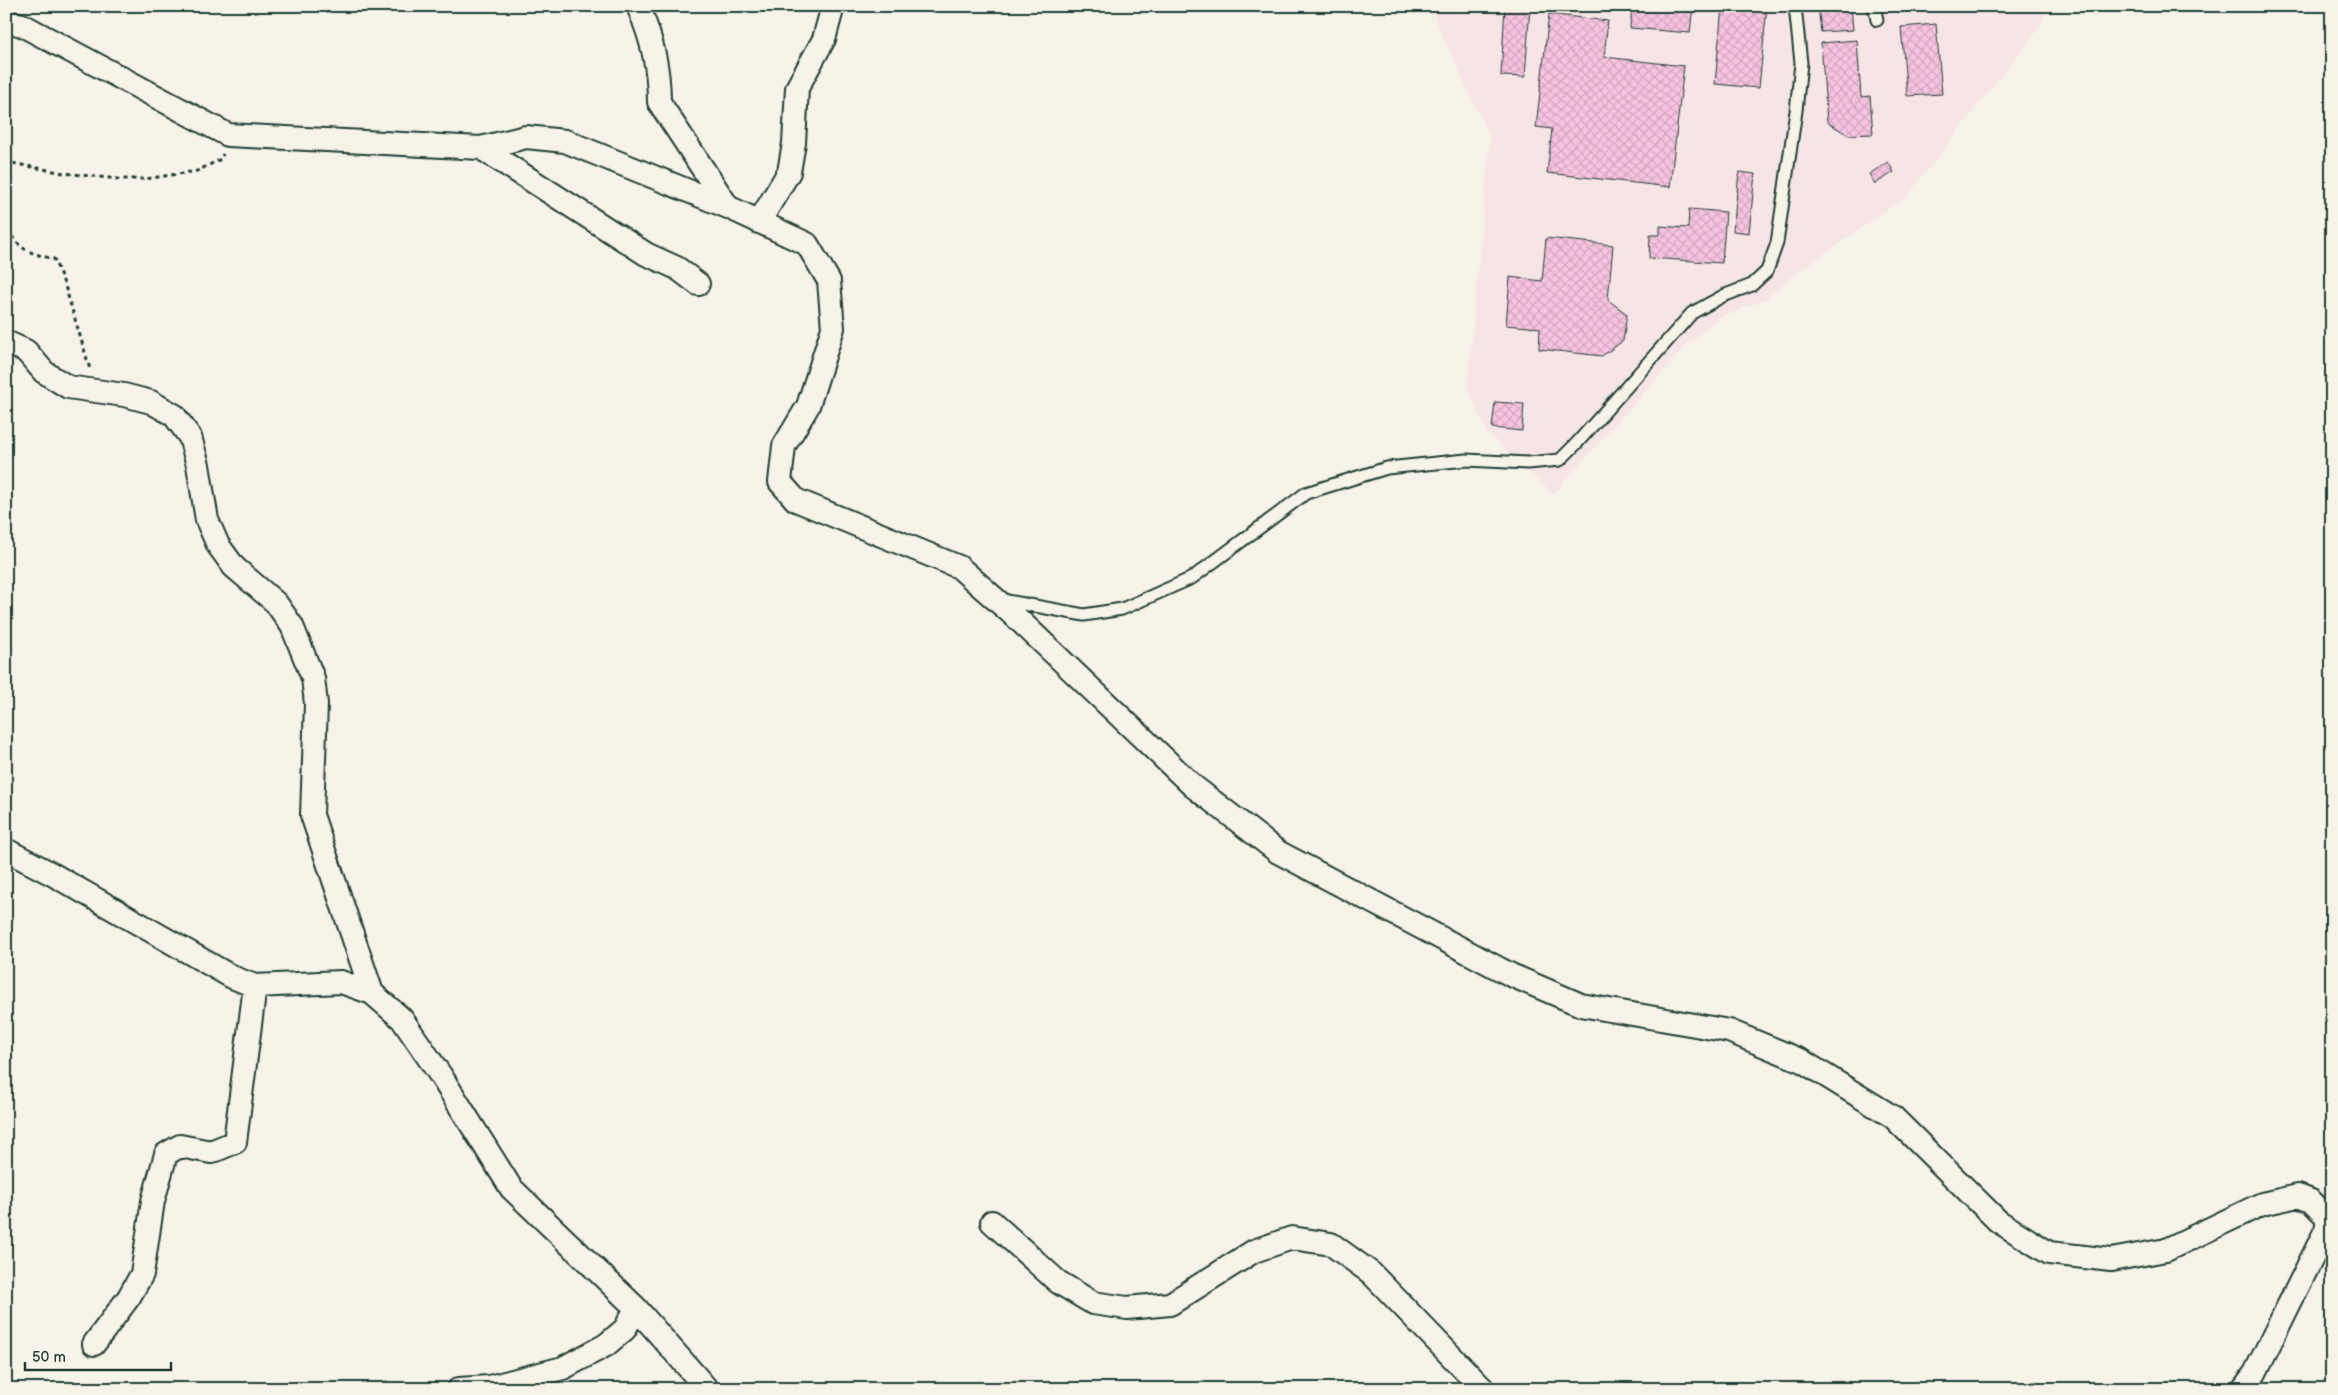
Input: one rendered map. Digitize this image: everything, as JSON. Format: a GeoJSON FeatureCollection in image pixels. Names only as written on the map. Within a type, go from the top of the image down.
{"type":"FeatureCollection","features":[{"type":"Feature","properties":{"kind":"street"},"geometry":{"type":"LineString","coordinates":[[638,6],[651,38],[659,82],[659,102],[728,207]]}},
{"type":"Feature","properties":{"kind":"street"},"geometry":{"type":"LineString","coordinates":[[759,222],[789,172],[794,143],[797,88],[824,39],[832,6]]}},
{"type":"Feature","properties":{"kind":"street"},"geometry":{"type":"LineString","coordinates":[[6,21],[22,25],[228,134],[481,148],[526,137],[565,141],[728,207],[807,244],[829,281],[833,328],[808,406],[784,446],[780,482],[796,500],[959,567],[1193,786],[1278,852],[1511,975],[1582,1005],[1729,1031],[1802,1061],[1893,1117],[1998,1221],[2049,1253],[2111,1260],[2166,1250],[2262,1204],[2298,1196],[2311,1201],[2330,1213],[2326,1230],[2254,1373],[2243,1389]]}},
{"type":"Feature","properties":{"kind":"street"},"geometry":{"type":"LineString","coordinates":[[481,148],[646,254],[677,268],[698,284]]}},
{"type":"Feature","properties":{"kind":"street"},"geometry":{"type":"LineString","coordinates":[[6,342],[26,351],[44,372],[68,387],[150,402],[174,415],[190,437],[198,465],[207,520],[218,545],[234,567],[276,603],[292,626],[313,678],[316,704],[312,815],[372,993]]}},
{"type":"Feature","properties":{"kind":"street"},"geometry":{"type":"LineString","coordinates":[[6,850],[52,874],[232,977],[255,986],[341,982],[372,993],[402,1018],[441,1076],[511,1188],[636,1308],[707,1389]]}},
{"type":"Feature","properties":{"kind":"street"},"geometry":{"type":"LineString","coordinates":[[94,1344],[129,1297],[142,1274],[153,1201],[166,1154],[180,1146],[211,1152],[235,1142],[255,986]]}},
{"type":"Feature","properties":{"kind":"street"},"geometry":{"type":"LineString","coordinates":[[992,1222],[1058,1282],[1093,1303],[1127,1308],[1170,1304],[1254,1251],[1292,1238],[1331,1244],[1371,1272],[1483,1389]]}},
{"type":"Feature","properties":{"kind":"street"},"geometry":{"type":"LineString","coordinates":[[459,1389],[489,1387],[563,1368],[606,1345],[624,1329],[636,1308]]}},
{"type":"Feature","properties":{"kind":"lane"},"geometry":{"type":"LineString","coordinates":[[995,599],[1084,615],[1122,609],[1192,578],[1306,493],[1387,468],[1466,460],[1528,463],[1560,460],[1692,313],[1723,296],[1752,285],[1767,270],[1777,243],[1799,82],[1801,63],[1795,6]]}},
{"type":"Feature","properties":{"kind":"lane"},"geometry":{"type":"LineString","coordinates":[[1874,6],[1877,20]]}},
{"type":"Feature","properties":{"kind":"path"},"geometry":{"type":"LineString","coordinates":[[6,167],[12,163],[64,173],[118,179],[171,176],[197,171],[221,159],[228,134]]}},
{"type":"Feature","properties":{"kind":"path"},"geometry":{"type":"LineString","coordinates":[[6,221],[9,232],[27,252],[54,259],[65,286],[97,391]]}},
{"type":"Feature","properties":{"kind":"shaded area"},"geometry":{"type":"Polygon","coordinates":[[[1429,6],[2050,6],[2038,29],[1907,196],[1791,277],[1766,299],[1719,318],[1687,345],[1553,494],[1487,433],[1467,387],[1490,138],[1429,6]]]}},
{"type":"Feature","properties":{"kind":"building"},"geometry":{"type":"Polygon","coordinates":[[[1505,6],[1530,6],[1525,77],[1501,76],[1505,6]]]}},
{"type":"Feature","properties":{"kind":"building"},"geometry":{"type":"Polygon","coordinates":[[[1632,6],[1693,6],[1690,33],[1630,28],[1632,6]]]}},
{"type":"Feature","properties":{"kind":"building"},"geometry":{"type":"Polygon","coordinates":[[[1722,6],[1767,6],[1759,88],[1715,84],[1722,6]]]}},
{"type":"Feature","properties":{"kind":"building"},"geometry":{"type":"Polygon","coordinates":[[[1818,6],[1851,6],[1853,30],[1821,32],[1818,6]]]}},
{"type":"Feature","properties":{"kind":"building"},"geometry":{"type":"Polygon","coordinates":[[[1549,14],[1608,21],[1604,57],[1684,66],[1670,187],[1547,173],[1552,129],[1536,127],[1549,14]]]}},
{"type":"Feature","properties":{"kind":"building"},"geometry":{"type":"Polygon","coordinates":[[[1936,24],[1942,94],[1907,96],[1901,27],[1936,24]]]}},
{"type":"Feature","properties":{"kind":"building"},"geometry":{"type":"Polygon","coordinates":[[[1857,40],[1861,97],[1870,96],[1873,134],[1848,135],[1827,122],[1821,43],[1857,40]]]}},
{"type":"Feature","properties":{"kind":"building"},"geometry":{"type":"Polygon","coordinates":[[[1888,162],[1894,172],[1875,184],[1869,174],[1888,162]]]}},
{"type":"Feature","properties":{"kind":"building"},"geometry":{"type":"Polygon","coordinates":[[[1739,172],[1755,174],[1749,233],[1733,231],[1739,172]]]}},
{"type":"Feature","properties":{"kind":"building"},"geometry":{"type":"Polygon","coordinates":[[[1689,209],[1726,212],[1722,263],[1649,258],[1650,235],[1660,235],[1660,226],[1688,228],[1689,209]]]}},
{"type":"Feature","properties":{"kind":"building"},"geometry":{"type":"Polygon","coordinates":[[[1546,238],[1613,245],[1608,300],[1627,314],[1623,341],[1602,356],[1539,349],[1540,328],[1506,325],[1510,277],[1542,281],[1546,238]]]}},
{"type":"Feature","properties":{"kind":"building"},"geometry":{"type":"Polygon","coordinates":[[[1495,402],[1524,404],[1522,431],[1492,428],[1495,402]]]}}]}
